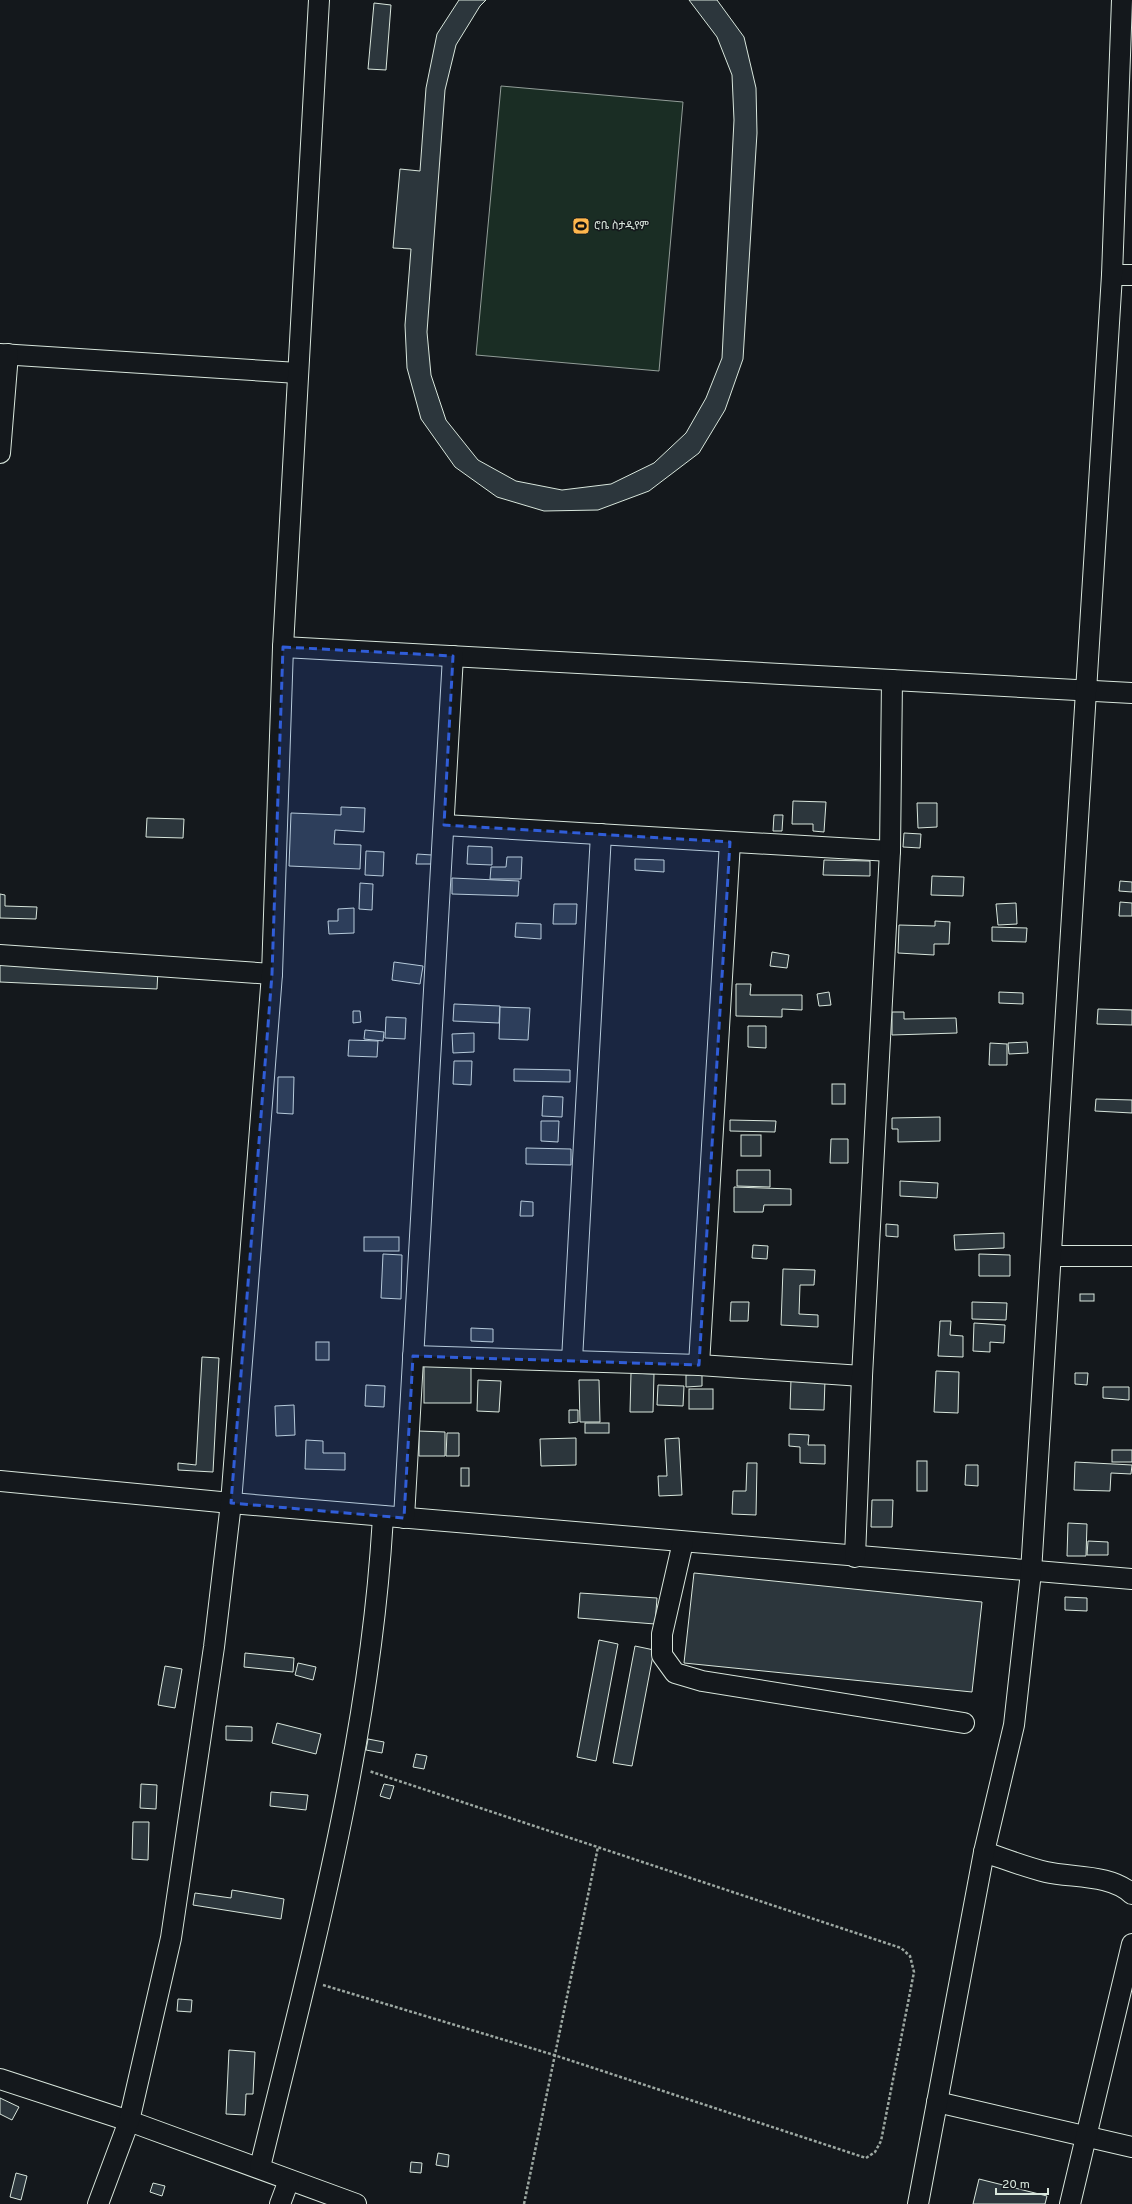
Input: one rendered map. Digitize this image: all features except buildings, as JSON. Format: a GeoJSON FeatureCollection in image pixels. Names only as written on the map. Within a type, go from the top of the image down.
{"type":"FeatureCollection","features":[{"type":"Feature","properties":{"kind":"street"},"geometry":{"type":"LineString","coordinates":[[98,2204],[129,2120],[172,1938],[214,1647],[231,1503],[272,974],[283,647],[319,0]]}},
{"type":"Feature","properties":{"kind":"street"},"geometry":{"type":"LineString","coordinates":[[918,2204],[984,1852],[1014,1725],[1031,1572],[1052,1256],[1112,275],[1122,0]]}},
{"type":"Feature","properties":{"kind":"street"},"geometry":{"type":"LineString","coordinates":[[1112,275],[1132,275]]}},
{"type":"Feature","properties":{"kind":"street"},"geometry":{"type":"LineString","coordinates":[[0,453],[4,354],[298,373]]}},
{"type":"Feature","properties":{"kind":"street"},"geometry":{"type":"LineString","coordinates":[[283,647],[1132,693]]}},
{"type":"Feature","properties":{"kind":"street"},"geometry":{"type":"LineString","coordinates":[[404,1518],[453,656]]}},
{"type":"Feature","properties":{"kind":"street"},"geometry":{"type":"LineString","coordinates":[[855,1557],[862,1376],[890,851],[892,680]]}},
{"type":"Feature","properties":{"kind":"street"},"geometry":{"type":"LineString","coordinates":[[444,825],[890,851]]}},
{"type":"Feature","properties":{"kind":"street"},"geometry":{"type":"LineString","coordinates":[[572,1360],[601,834]]}},
{"type":"Feature","properties":{"kind":"street"},"geometry":{"type":"LineString","coordinates":[[698,1365],[730,842]]}},
{"type":"Feature","properties":{"kind":"street"},"geometry":{"type":"LineString","coordinates":[[0,955],[272,974]]}},
{"type":"Feature","properties":{"kind":"street"},"geometry":{"type":"LineString","coordinates":[[1052,1256],[1132,1256]]}},
{"type":"Feature","properties":{"kind":"street"},"geometry":{"type":"LineString","coordinates":[[413,1356],[698,1365],[862,1376]]}},
{"type":"Feature","properties":{"kind":"street"},"geometry":{"type":"LineString","coordinates":[[0,1481],[404,1518],[1031,1572],[1132,1579]]}},
{"type":"Feature","properties":{"kind":"street"},"geometry":{"type":"LineString","coordinates":[[260,2167],[306,1979],[353,1766],[380,1582],[383,1516]]}},
{"type":"Feature","properties":{"kind":"street"},"geometry":{"type":"LineString","coordinates":[[683,1542],[662,1634],[662,1655],[674,1673],[702,1681],[964,1723]]}},
{"type":"Feature","properties":{"kind":"street"},"geometry":{"type":"LineString","coordinates":[[984,1852],[1046,1872],[1102,1880],[1127,1889],[1132,1894]]}},
{"type":"Feature","properties":{"kind":"street"},"geometry":{"type":"LineString","coordinates":[[1070,2204],[1132,1944]]}},
{"type":"Feature","properties":{"kind":"street"},"geometry":{"type":"LineString","coordinates":[[0,2079],[129,2120],[260,2167],[289,2180],[356,2204]]}},
{"type":"Feature","properties":{"kind":"street"},"geometry":{"type":"LineString","coordinates":[[937,2102],[1132,2147]]}},
{"type":"Feature","properties":{"kind":"street"},"geometry":{"type":"LineString","coordinates":[[280,2204],[289,2180]]}},
{"type":"Feature","properties":{"kind":"path"},"geometry":{"type":"LineString","coordinates":[[306,1979],[554,2055],[866,2158],[875,2152],[881,2141],[914,1972],[910,1956],[901,1948],[353,1766]]}},
{"type":"Feature","properties":{"kind":"path"},"geometry":{"type":"LineString","coordinates":[[524,2204],[598,1847]]}},
{"type":"Feature","properties":{"kind":"highlighted area"},"geometry":{"type":"Polygon","coordinates":[[[283,647],[453,656],[444,825],[730,842],[699,1365],[413,1356],[404,1518],[231,1503],[272,974],[283,647]]]}},
{"type":"Feature","properties":{"kind":"green space"},"geometry":{"type":"Polygon","coordinates":[[[501,86],[683,102],[659,371],[476,355],[501,86]]]}},
{"type":"Feature","properties":{"kind":"place","name":"ሮቤ ስታዲየም"},"geometry":{"type":"Point","coordinates":[581,226]}}]}
